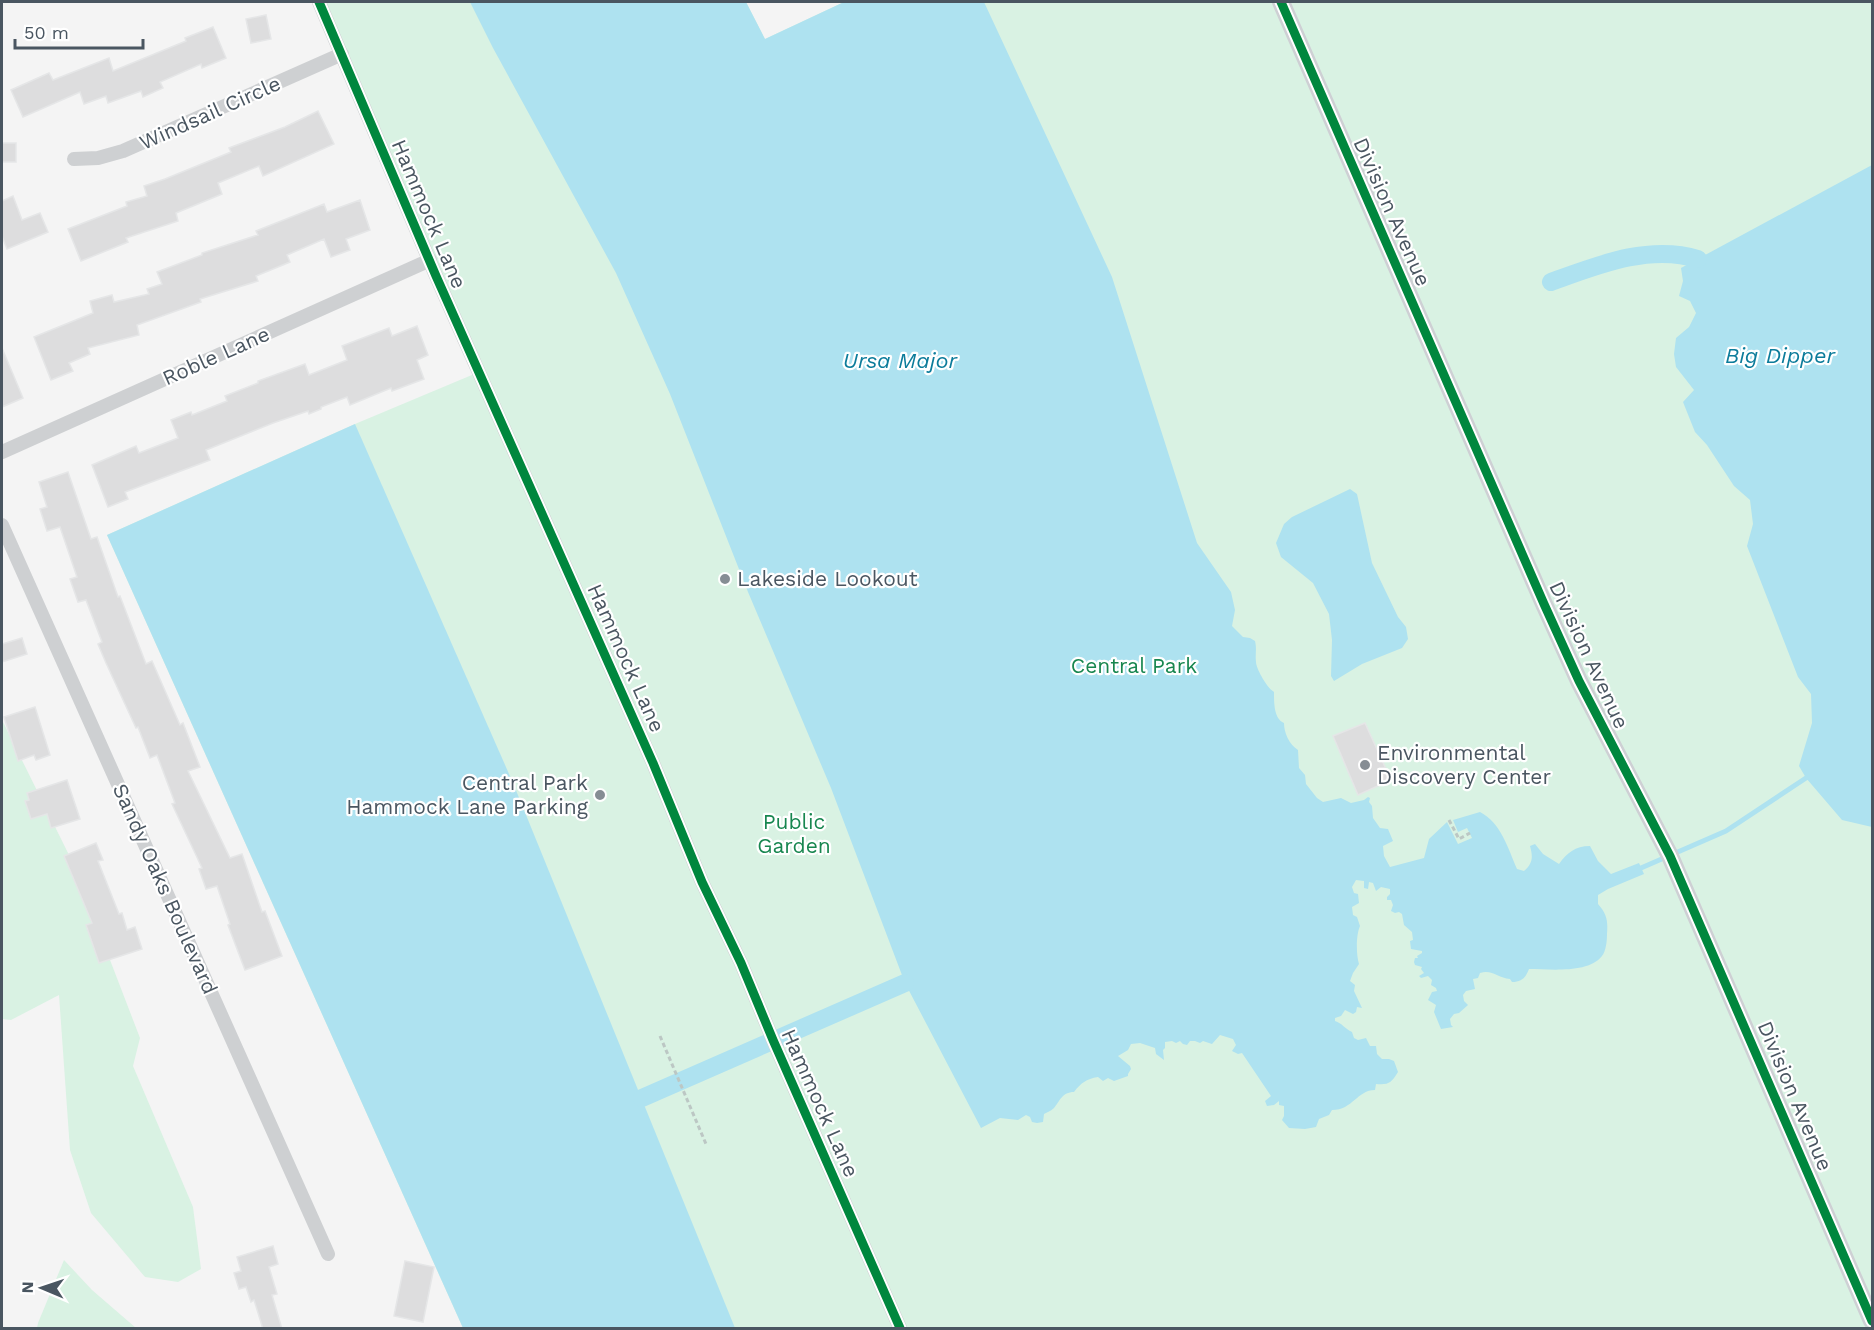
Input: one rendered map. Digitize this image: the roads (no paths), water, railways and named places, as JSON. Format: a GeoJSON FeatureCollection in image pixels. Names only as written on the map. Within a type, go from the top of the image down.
{"type":"FeatureCollection","features":[{"type":"Feature","properties":{"kind":"street","name":"Hammock Lane"},"geometry":{"type":"LineString","coordinates":[[319,2],[430,260],[653,763],[702,882],[741,963],[900,1329]]}},
{"type":"Feature","properties":{"kind":"street","name":"Division Avenue"},"geometry":{"type":"LineString","coordinates":[[1281,2],[1544,604],[1579,681],[1670,856],[1872,1321]]}},
{"type":"Feature","properties":{"kind":"street","name":"Windsail Circle"},"geometry":{"type":"LineString","coordinates":[[74,159],[98,159],[123,151],[342,54]]}},
{"type":"Feature","properties":{"kind":"street","name":"Roble Lane"},"geometry":{"type":"LineString","coordinates":[[2,452],[430,260]]}},
{"type":"Feature","properties":{"kind":"street","name":"Sandy Oaks Boulevard"},"geometry":{"type":"LineString","coordinates":[[2,525],[328,1254]]}},
{"type":"Feature","properties":{"kind":"water","name":"Ursa Major"},"geometry":{"type":"Polygon","coordinates":[[[470,2],[746,2],[765,39],[844,2],[984,2],[1112,277],[1197,543],[1231,592],[1235,610],[1232,626],[1243,637],[1255,641],[1258,669],[1274,692],[1276,714],[1284,723],[1290,741],[1298,750],[1299,768],[1305,775],[1306,784],[1323,802],[1341,798],[1351,803],[1370,798],[1373,818],[1380,828],[1388,829],[1393,841],[1383,846],[1384,856],[1390,867],[1424,858],[1429,839],[1447,822],[1458,844],[1472,838],[1467,828],[1458,832],[1453,820],[1480,812],[1499,829],[1517,869],[1524,871],[1529,865],[1532,857],[1530,846],[1535,844],[1543,854],[1559,864],[1572,851],[1590,846],[1598,861],[1611,874],[1639,863],[1644,874],[1598,895],[1598,904],[1605,914],[1607,925],[1606,946],[1602,956],[1588,966],[1578,968],[1529,969],[1523,978],[1515,982],[1492,973],[1480,973],[1478,978],[1473,979],[1475,989],[1466,991],[1463,995],[1468,1005],[1450,1019],[1453,1027],[1441,1029],[1434,1012],[1436,1005],[1428,1000],[1432,992],[1437,991],[1436,988],[1431,985],[1432,980],[1428,976],[1421,978],[1419,976],[1424,973],[1422,967],[1415,965],[1414,962],[1422,951],[1411,949],[1412,932],[1404,925],[1402,914],[1391,911],[1393,905],[1391,900],[1387,900],[1390,889],[1381,887],[1376,891],[1373,883],[1369,882],[1368,889],[1364,888],[1364,881],[1356,880],[1352,887],[1354,893],[1358,894],[1359,903],[1352,907],[1353,915],[1357,917],[1360,926],[1357,945],[1359,964],[1350,981],[1355,985],[1354,991],[1362,1008],[1357,1007],[1353,1014],[1345,1010],[1341,1016],[1335,1018],[1335,1021],[1352,1032],[1354,1038],[1358,1040],[1366,1038],[1370,1046],[1376,1046],[1377,1054],[1382,1059],[1394,1061],[1398,1072],[1389,1082],[1376,1084],[1375,1090],[1364,1093],[1345,1107],[1332,1110],[1329,1115],[1319,1119],[1316,1127],[1289,1128],[1282,1120],[1284,1106],[1279,1105],[1279,1101],[1267,1106],[1265,1101],[1271,1096],[1242,1053],[1232,1051],[1236,1045],[1233,1039],[1220,1035],[1212,1044],[1203,1041],[1200,1043],[1190,1041],[1187,1045],[1180,1041],[1165,1042],[1164,1060],[1156,1054],[1155,1048],[1140,1043],[1131,1044],[1128,1050],[1118,1056],[1130,1066],[1128,1076],[1114,1081],[1108,1078],[1103,1081],[1098,1077],[1087,1080],[1074,1092],[1064,1095],[1054,1108],[1044,1114],[1043,1122],[1032,1122],[1026,1115],[1018,1120],[1000,1118],[981,1128],[905,983],[831,788],[748,592],[670,394],[616,273],[470,2]]]}},
{"type":"Feature","properties":{"kind":"water","name":"Big Dipper"},"geometry":{"type":"Polygon","coordinates":[[[1872,165],[1872,827],[1842,820],[1806,778],[1799,766],[1812,723],[1811,694],[1798,677],[1747,546],[1753,524],[1750,500],[1734,486],[1707,445],[1695,432],[1683,402],[1694,390],[1676,367],[1674,354],[1676,338],[1689,327],[1696,313],[1690,301],[1679,296],[1683,281],[1681,268],[1872,165]]]}},
{"type":"Feature","properties":{"kind":"water"},"geometry":{"type":"Polygon","coordinates":[[[355,424],[513,783],[735,1328],[463,1328],[107,535],[355,424]]]}},
{"type":"Feature","properties":{"kind":"water"},"geometry":{"type":"Polygon","coordinates":[[[1350,489],[1357,494],[1372,563],[1398,617],[1406,627],[1408,639],[1402,648],[1362,664],[1334,681],[1331,676],[1332,640],[1329,614],[1313,583],[1281,557],[1276,543],[1284,524],[1292,517],[1350,489]]]}},
{"type":"Feature","properties":{"kind":"waterway"},"geometry":{"type":"LineString","coordinates":[[1551,282],[1605,263],[1642,255],[1680,255],[1698,259]]}},
{"type":"Feature","properties":{"kind":"waterway"},"geometry":{"type":"LineString","coordinates":[[1641,868],[1726,831],[1806,778]]}},
{"type":"Feature","properties":{"kind":"waterway"},"geometry":{"type":"LineString","coordinates":[[642,1098],[905,983]]}},
{"type":"Feature","properties":{"kind":"place","name":"Lakeside Lookout"},"geometry":{"type":"Point","coordinates":[725,579]}},
{"type":"Feature","properties":{"kind":"place","name":"Environmental Discovery Center"},"geometry":{"type":"Point","coordinates":[1365,765]}},
{"type":"Feature","properties":{"kind":"place","name":"Central Park Hammock Lane Parking"},"geometry":{"type":"Point","coordinates":[600,795]}},
{"type":"Feature","properties":{"kind":"park label","name":"Central Park"},"geometry":{"type":"Point","coordinates":[1134,666]}},
{"type":"Feature","properties":{"kind":"park label","name":"Public Garden"},"geometry":{"type":"Point","coordinates":[794,834]}}]}
